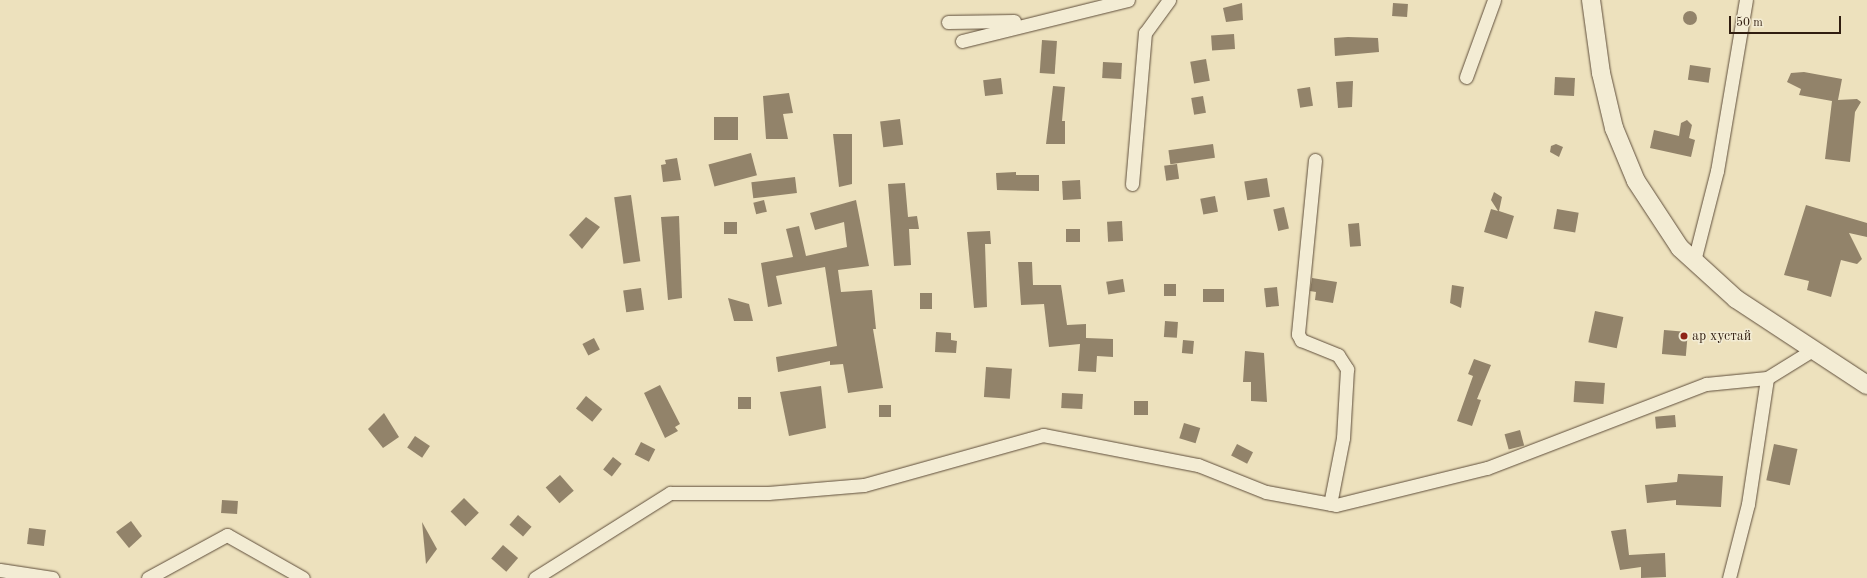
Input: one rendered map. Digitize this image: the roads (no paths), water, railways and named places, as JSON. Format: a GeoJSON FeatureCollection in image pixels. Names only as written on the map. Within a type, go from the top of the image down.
{"type":"FeatureCollection","features":[{"type":"Feature","properties":{"kind":"main road"},"geometry":{"type":"LineString","coordinates":[[1591,0],[1601,73],[1614,128],[1636,181],[1680,248],[1736,299],[1867,385]]}},
{"type":"Feature","properties":{"kind":"street"},"geometry":{"type":"LineString","coordinates":[[962,41],[1036,20],[1128,0]]}},
{"type":"Feature","properties":{"kind":"street"},"geometry":{"type":"LineString","coordinates":[[1132,184],[1145,33],[1169,0]]}},
{"type":"Feature","properties":{"kind":"street"},"geometry":{"type":"LineString","coordinates":[[1466,77],[1494,0]]}},
{"type":"Feature","properties":{"kind":"street"},"geometry":{"type":"LineString","coordinates":[[1694,261],[1717,171],[1746,0]]}},
{"type":"Feature","properties":{"kind":"street"},"geometry":{"type":"LineString","coordinates":[[948,22],[1036,20]]}},
{"type":"Feature","properties":{"kind":"street"},"geometry":{"type":"LineString","coordinates":[[1315,160],[1298,334],[1301,340],[1338,354],[1347,369],[1343,438],[1330,504]]}},
{"type":"Feature","properties":{"kind":"street"},"geometry":{"type":"LineString","coordinates":[[535,578],[670,493],[768,493],[864,485],[1043,435],[1198,466],[1266,492],[1330,504],[1487,468],[1706,384],[1767,378],[1814,349]]}},
{"type":"Feature","properties":{"kind":"street"},"geometry":{"type":"LineString","coordinates":[[1729,578],[1748,504],[1767,378]]}},
{"type":"Feature","properties":{"kind":"street"},"geometry":{"type":"LineString","coordinates":[[148,578],[228,535],[303,578]]}},
{"type":"Feature","properties":{"kind":"street"},"geometry":{"type":"LineString","coordinates":[[0,570],[52,578]]}},
{"type":"Feature","properties":{"kind":"place","name":"ар хустай"},"geometry":{"type":"Point","coordinates":[1684,336]}}]}
